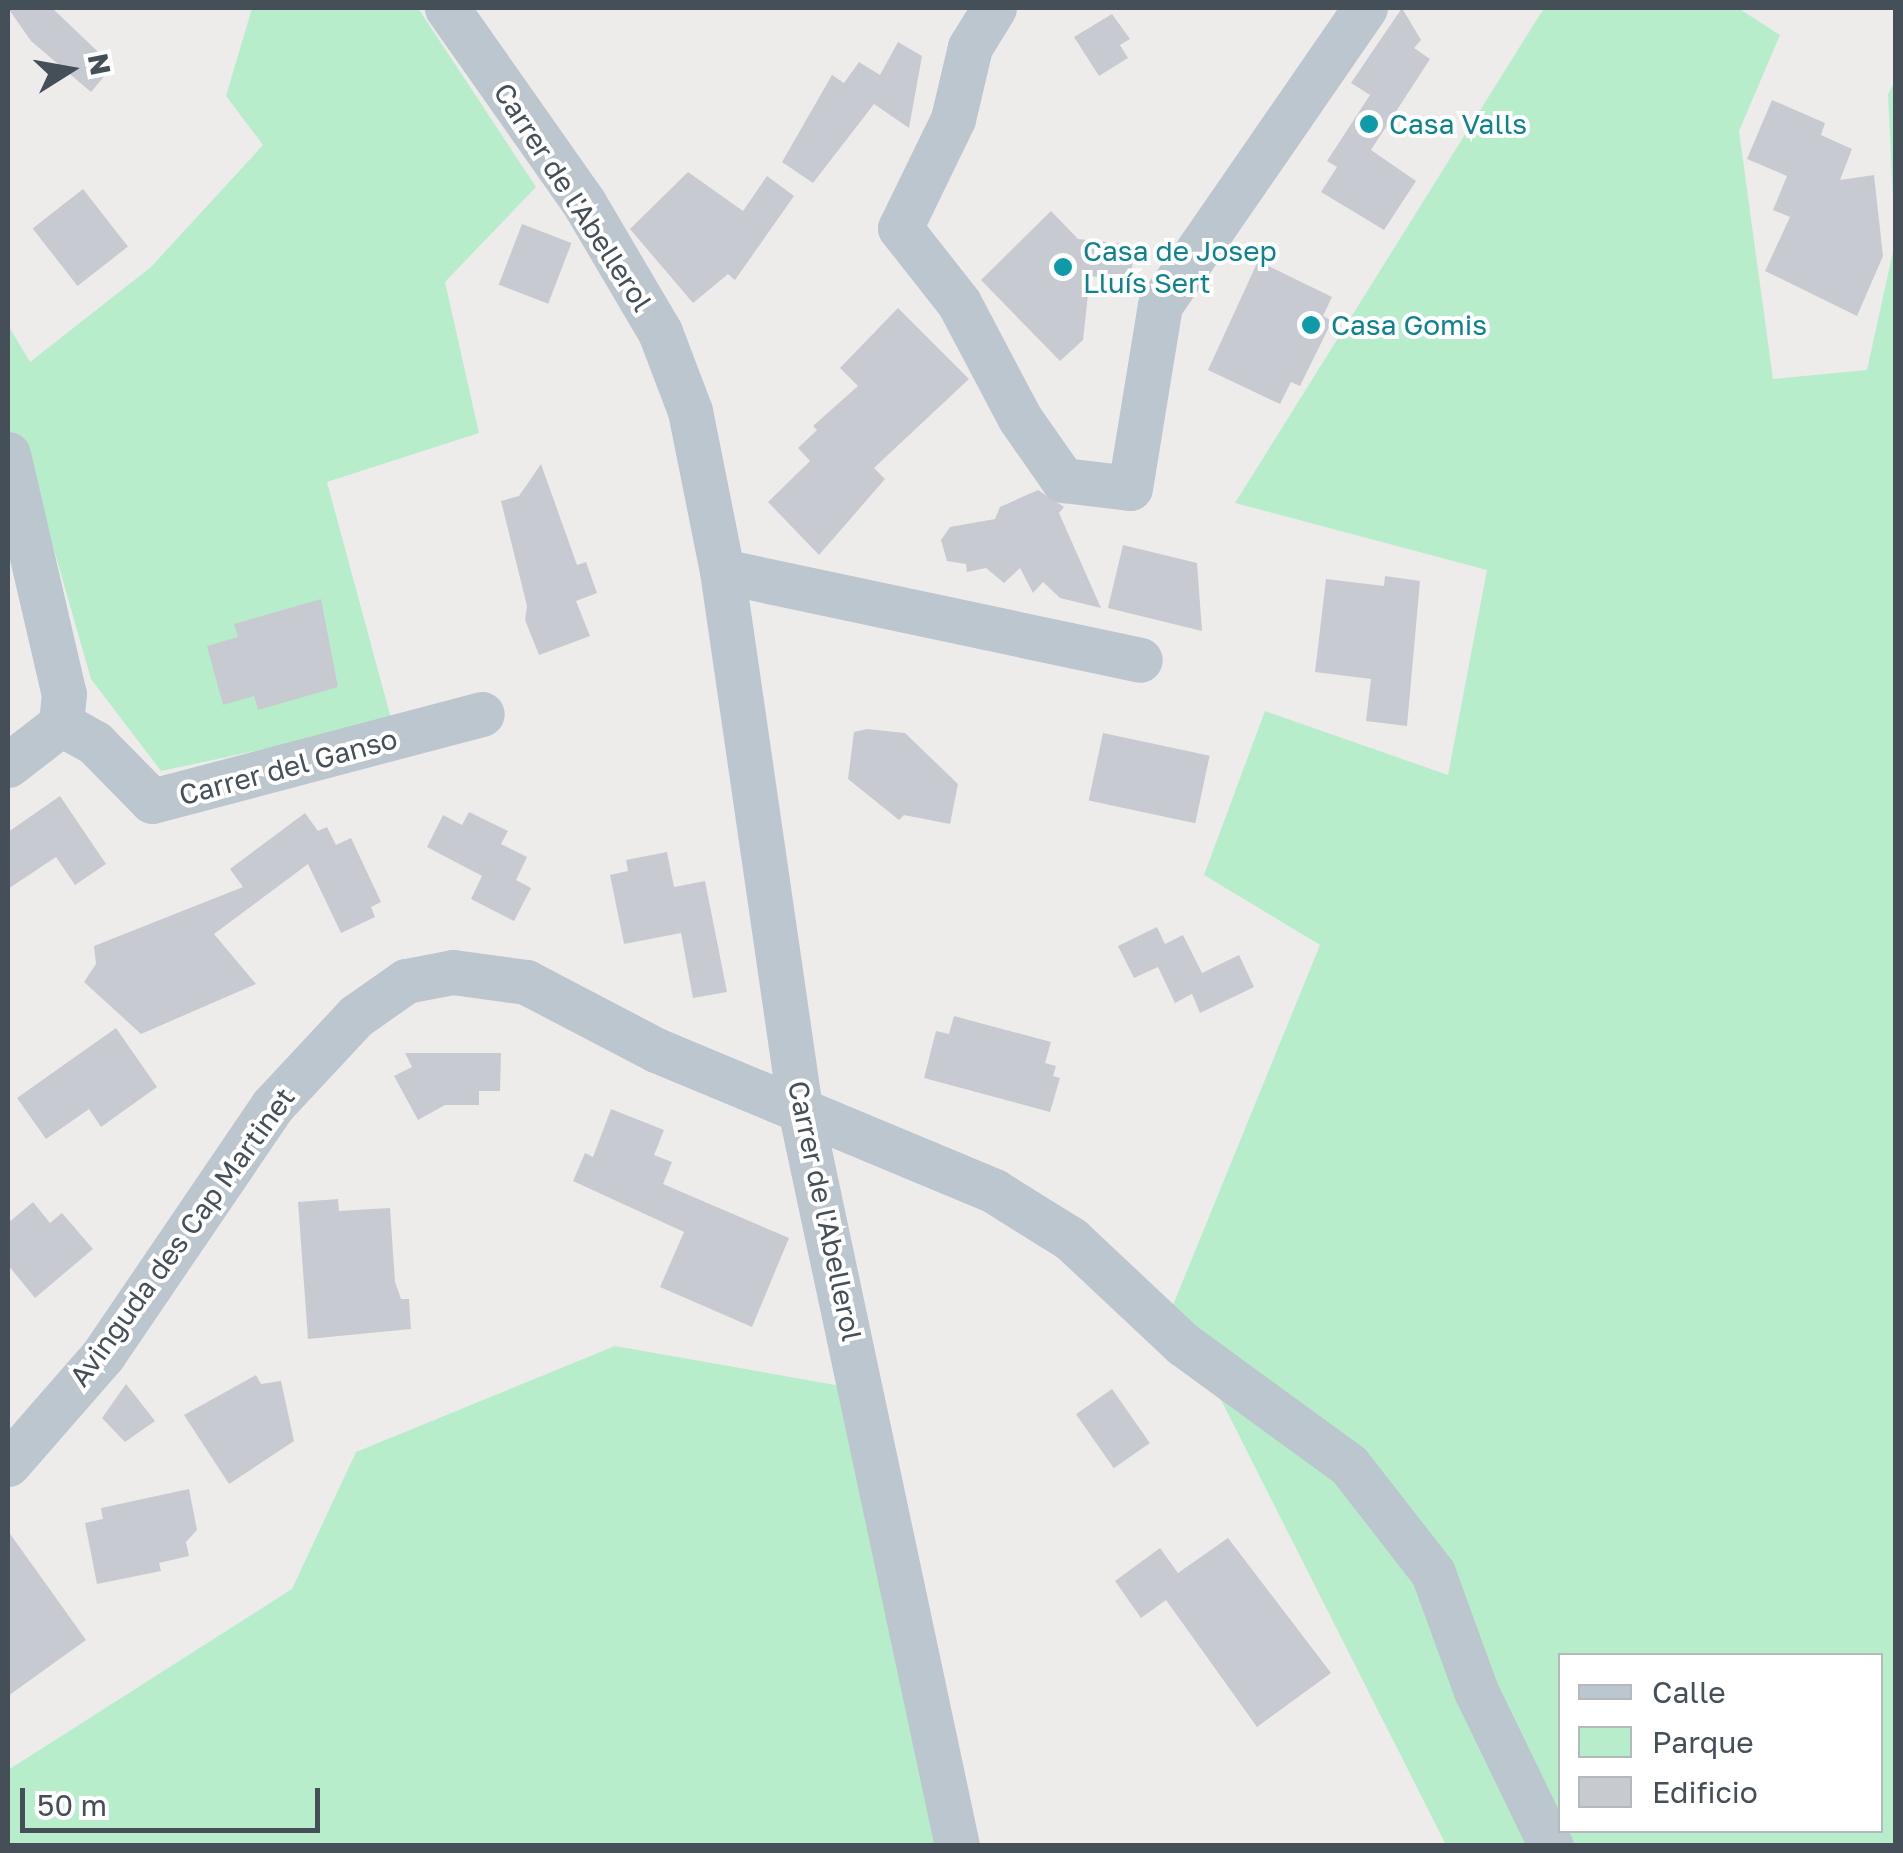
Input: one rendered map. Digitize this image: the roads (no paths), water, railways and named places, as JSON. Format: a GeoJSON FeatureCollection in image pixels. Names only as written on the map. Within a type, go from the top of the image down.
{"type":"FeatureCollection","features":[{"type":"Feature","properties":{"kind":"street","name":"Carrer de l'Abellerol"},"geometry":{"type":"LineString","coordinates":[[447,8],[584,203],[660,332],[690,412],[722,571],[800,1108],[957,1846]]}},
{"type":"Feature","properties":{"kind":"street"},"geometry":{"type":"LineString","coordinates":[[994,8],[970,47],[953,119],[900,228],[959,303],[1020,417],[1063,480],[1130,488],[1160,305],[1365,8]]}},
{"type":"Feature","properties":{"kind":"street"},"geometry":{"type":"LineString","coordinates":[[8,454],[64,694],[61,724],[8,765]]}},
{"type":"Feature","properties":{"kind":"street"},"geometry":{"type":"LineString","coordinates":[[722,571],[1140,660]]}},
{"type":"Feature","properties":{"kind":"street","name":"Carrer del Ganso"},"geometry":{"type":"LineString","coordinates":[[61,724],[95,743],[152,801],[482,714]]}},
{"type":"Feature","properties":{"kind":"street","name":"Avinguda des Cap Martinet"},"geometry":{"type":"LineString","coordinates":[[8,1464],[103,1354],[273,1106],[356,1016],[406,981],[453,972],[526,982],[656,1050],[994,1191],[1071,1239],[1182,1344],[1349,1464],[1433,1573],[1476,1691],[1551,1846]]}},
{"type":"Feature","properties":{"kind":"place","name":"Casa Valls"},"geometry":{"type":"Point","coordinates":[1369,124]}},
{"type":"Feature","properties":{"kind":"place","name":"Casa de Josep Lluís Sert"},"geometry":{"type":"Point","coordinates":[1063,267]}},
{"type":"Feature","properties":{"kind":"place","name":"Casa Gomis"},"geometry":{"type":"Point","coordinates":[1311,325]}}]}
